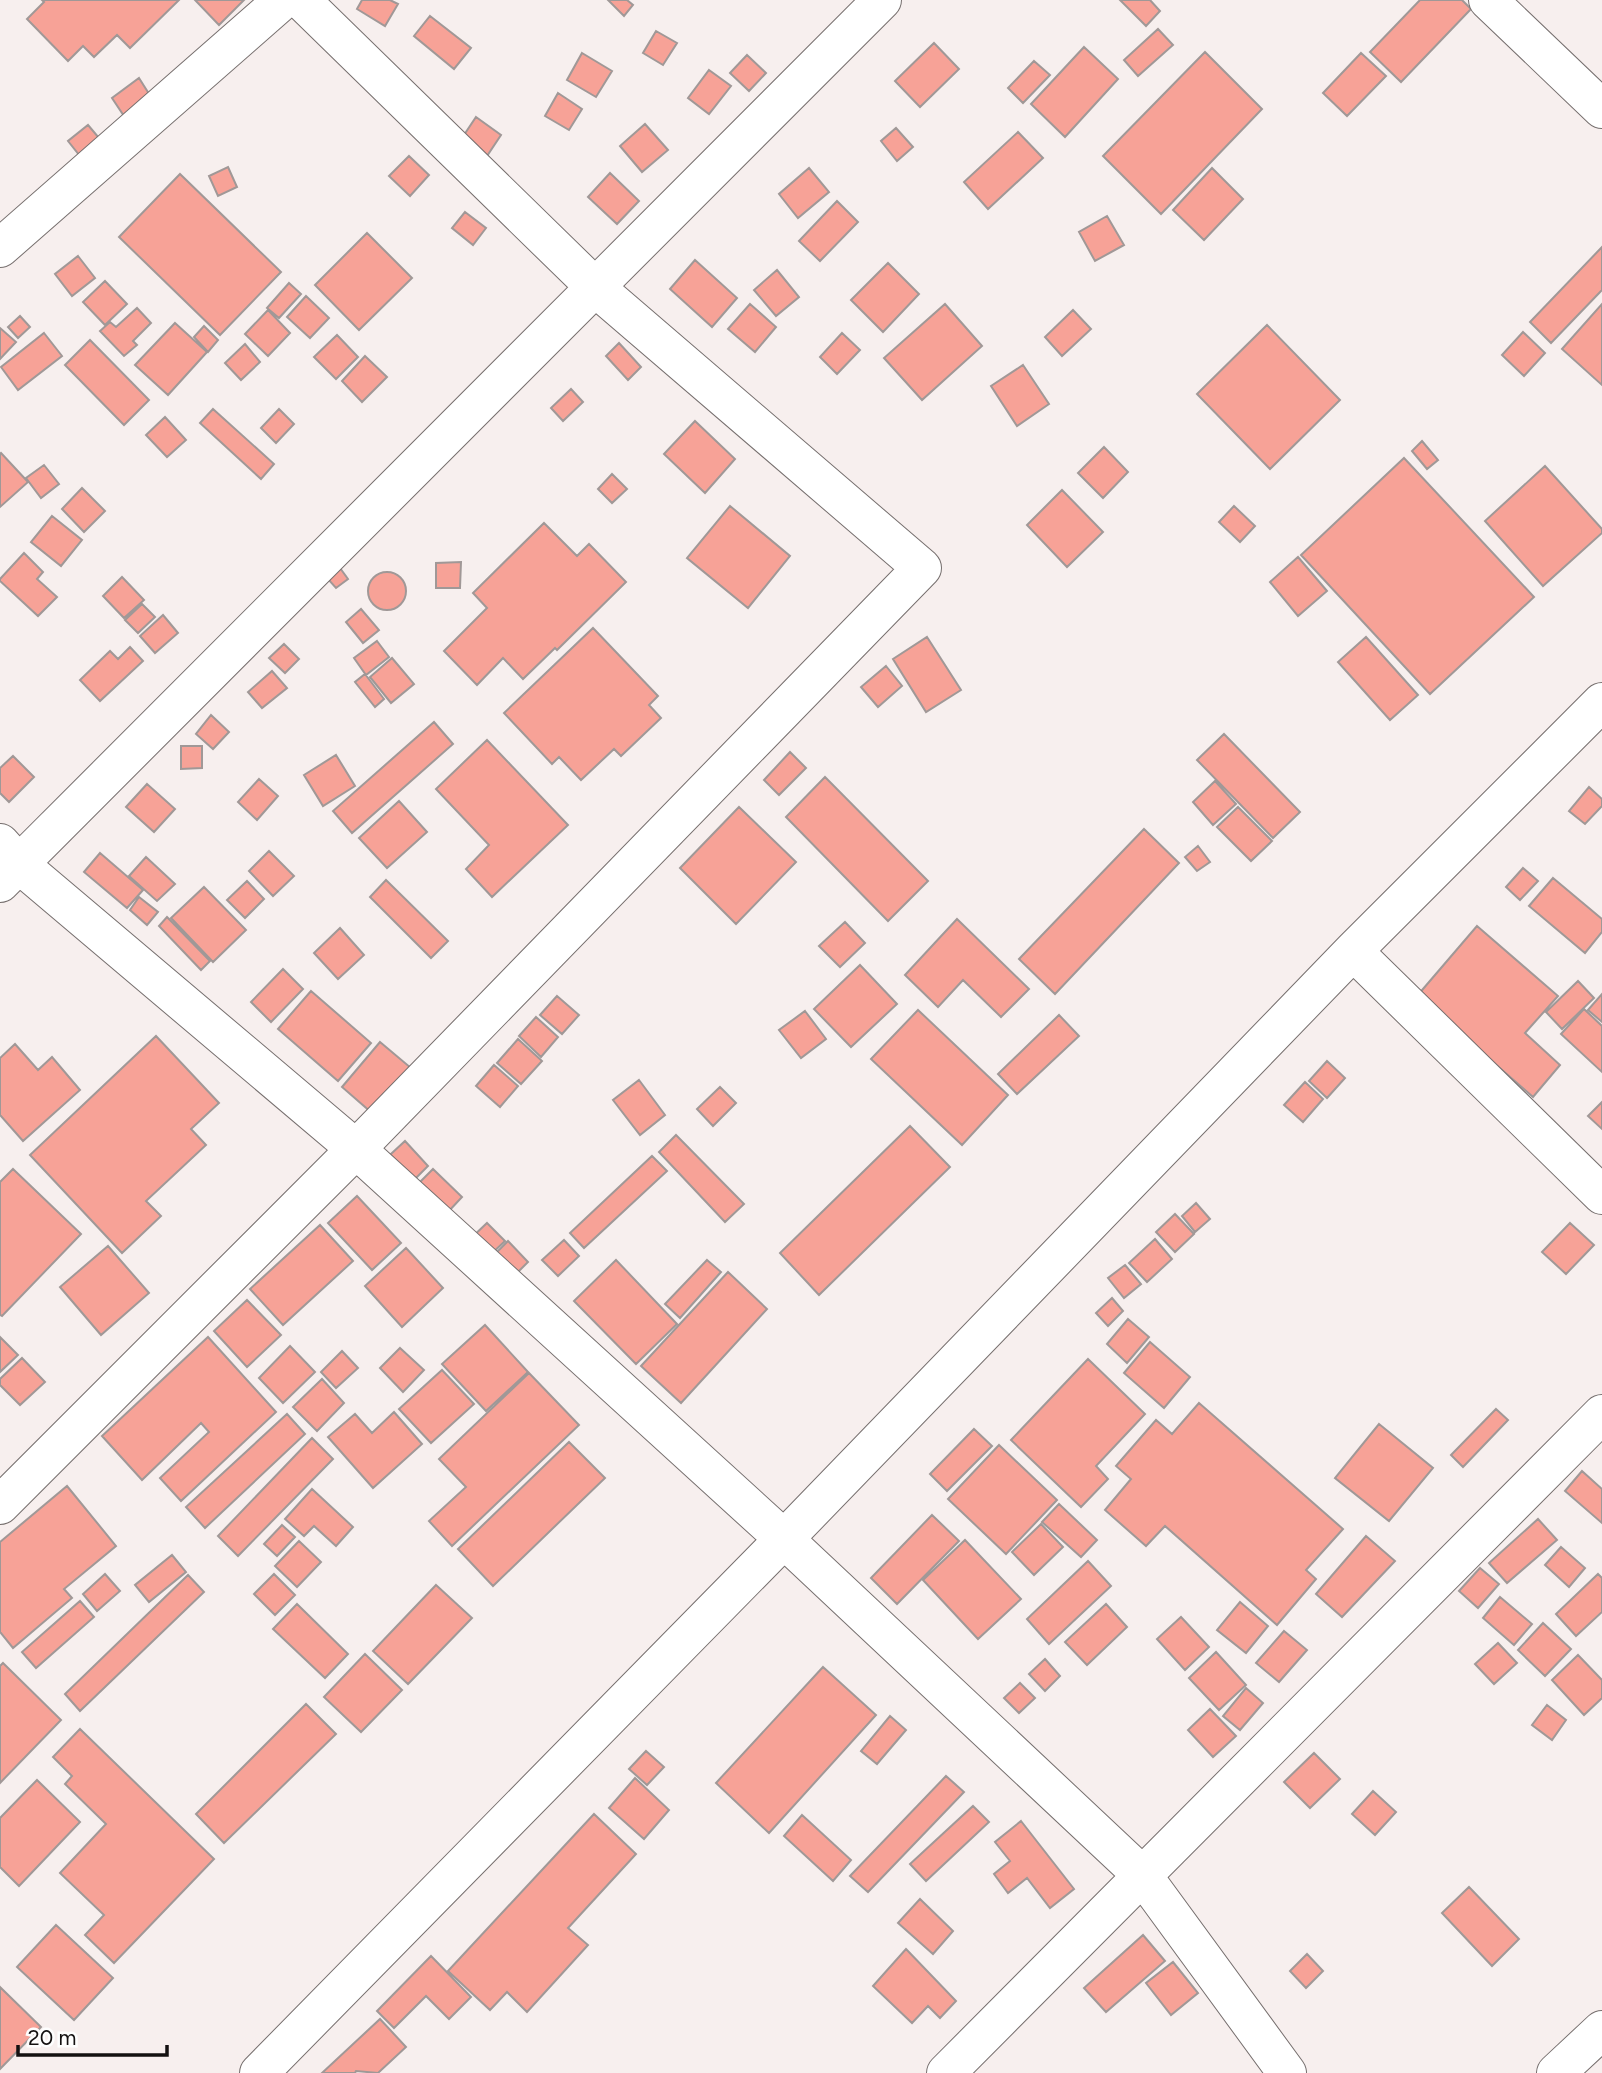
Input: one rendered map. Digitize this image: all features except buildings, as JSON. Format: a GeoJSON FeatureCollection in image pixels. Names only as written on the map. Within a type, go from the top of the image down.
{"type":"FeatureCollection","features":[{"type":"Feature","properties":{"kind":"street"},"geometry":{"type":"LineString","coordinates":[[0,248],[283,0]]}},
{"type":"Feature","properties":{"kind":"street"},"geometry":{"type":"LineString","coordinates":[[0,1505],[356,1149],[922,568],[596,288],[301,0]]}},
{"type":"Feature","properties":{"kind":"street"},"geometry":{"type":"LineString","coordinates":[[882,0],[596,288],[6,863],[356,1149],[784,1539],[1143,1876],[1287,2073]]}},
{"type":"Feature","properties":{"kind":"street"},"geometry":{"type":"LineString","coordinates":[[1488,0],[1602,109]]}},
{"type":"Feature","properties":{"kind":"street"},"geometry":{"type":"LineString","coordinates":[[259,2073],[784,1539],[1353,951],[1602,702]]}},
{"type":"Feature","properties":{"kind":"street"},"geometry":{"type":"LineString","coordinates":[[1353,951],[1602,1195]]}},
{"type":"Feature","properties":{"kind":"street"},"geometry":{"type":"LineString","coordinates":[[946,2073],[1602,1414]]}},
{"type":"Feature","properties":{"kind":"street"},"geometry":{"type":"LineString","coordinates":[[1556,2073],[1602,2029]]}}]}
